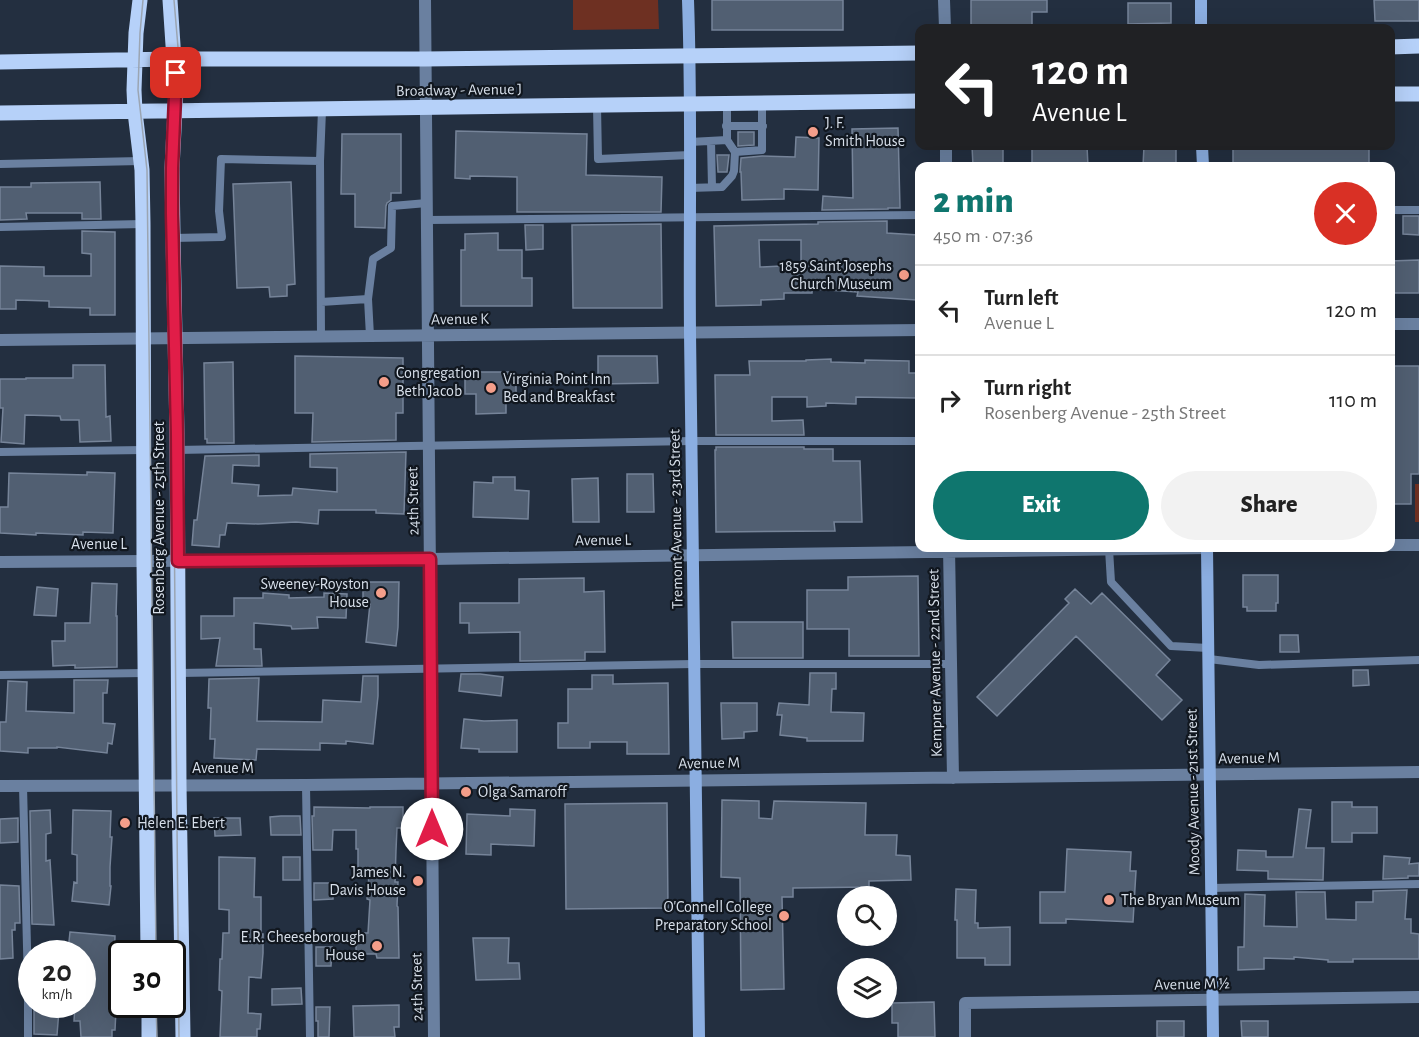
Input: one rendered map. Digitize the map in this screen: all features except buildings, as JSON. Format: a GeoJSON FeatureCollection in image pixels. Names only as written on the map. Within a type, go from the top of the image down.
{"type":"FeatureCollection","features":[{"type":"Feature","properties":{"kind":"main road","name":"Rosenberg Avenue - 25th Street"},"geometry":{"type":"LineString","coordinates":[[140,0],[134,60],[135,112],[141,161],[143,224],[148,940]]}},
{"type":"Feature","properties":{"kind":"main road","name":"Rosenberg Avenue - 25th Street"},"geometry":{"type":"LineString","coordinates":[[170,0],[176,90],[172,168],[172,237],[177,450],[183,1037]]}},
{"type":"Feature","properties":{"kind":"main road"},"geometry":{"type":"LineString","coordinates":[[1395,47],[1419,46]]}},
{"type":"Feature","properties":{"kind":"main road","name":"Broadway - Avenue J"},"geometry":{"type":"LineString","coordinates":[[0,62],[915,53]]}},
{"type":"Feature","properties":{"kind":"main road"},"geometry":{"type":"LineString","coordinates":[[1395,94],[1419,93]]}},
{"type":"Feature","properties":{"kind":"main road","name":"Broadway - Avenue J"},"geometry":{"type":"LineString","coordinates":[[0,113],[915,101]]}},
{"type":"Feature","properties":{"kind":"main road"},"geometry":{"type":"LineString","coordinates":[[149,1018],[149,1037]]}},
{"type":"Feature","properties":{"kind":"street","name":"24th Street"},"geometry":{"type":"LineString","coordinates":[[425,0],[434,1037]]}},
{"type":"Feature","properties":{"kind":"street","name":"Tremont Avenue - 23rd Street"},"geometry":{"type":"LineString","coordinates":[[688,0],[691,104],[689,217],[699,1037]]}},
{"type":"Feature","properties":{"kind":"street"},"geometry":{"type":"LineString","coordinates":[[944,0],[945,24]]}},
{"type":"Feature","properties":{"kind":"street"},"geometry":{"type":"LineString","coordinates":[[1201,0],[1201,24]]}},
{"type":"Feature","properties":{"kind":"street"},"geometry":{"type":"LineString","coordinates":[[1395,324],[1419,324]]}},
{"type":"Feature","properties":{"kind":"street","name":"Avenue K"},"geometry":{"type":"LineString","coordinates":[[0,340],[915,330]]}},
{"type":"Feature","properties":{"kind":"street"},"geometry":{"type":"LineString","coordinates":[[1395,545],[1419,545]]}},
{"type":"Feature","properties":{"kind":"street","name":"Avenue L"},"geometry":{"type":"LineString","coordinates":[[0,562],[430,559],[915,550]]}},
{"type":"Feature","properties":{"kind":"street","name":"Kempner Avenue - 22nd Street"},"geometry":{"type":"LineString","coordinates":[[949,552],[953,778]]}},
{"type":"Feature","properties":{"kind":"street","name":"Moody Avenue - 21st Street"},"geometry":{"type":"LineString","coordinates":[[1207,552],[1213,1037]]}},
{"type":"Feature","properties":{"kind":"street","name":"Avenue M"},"geometry":{"type":"LineString","coordinates":[[0,786],[1419,772]]}},
{"type":"Feature","properties":{"kind":"street","name":"Avenue M ½"},"geometry":{"type":"LineString","coordinates":[[965,1037],[965,1003],[1419,997]]}},
{"type":"Feature","properties":{"kind":"lane"},"geometry":{"type":"LineString","coordinates":[[689,188],[722,187],[732,176],[735,152],[728,140],[727,103]]}},
{"type":"Feature","properties":{"kind":"lane"},"geometry":{"type":"LineString","coordinates":[[735,152],[762,150],[762,104]]}},
{"type":"Feature","properties":{"kind":"lane"},"geometry":{"type":"LineString","coordinates":[[597,106],[598,159],[690,155]]}},
{"type":"Feature","properties":{"kind":"lane"},"geometry":{"type":"LineString","coordinates":[[321,337],[322,110]]}},
{"type":"Feature","properties":{"kind":"lane"},"geometry":{"type":"LineString","coordinates":[[726,126],[763,126]]}},
{"type":"Feature","properties":{"kind":"lane"},"geometry":{"type":"LineString","coordinates":[[690,142],[728,140]]}},
{"type":"Feature","properties":{"kind":"lane"},"geometry":{"type":"LineString","coordinates":[[711,141],[712,187]]}},
{"type":"Feature","properties":{"kind":"lane"},"geometry":{"type":"LineString","coordinates":[[172,237],[222,237],[219,212],[221,159],[320,161]]}},
{"type":"Feature","properties":{"kind":"lane"},"geometry":{"type":"LineString","coordinates":[[0,164],[141,161]]}},
{"type":"Feature","properties":{"kind":"lane"},"geometry":{"type":"LineString","coordinates":[[370,336],[368,299],[373,259],[391,248],[392,206],[427,203]]}},
{"type":"Feature","properties":{"kind":"lane"},"geometry":{"type":"LineString","coordinates":[[1395,210],[1419,210]]}},
{"type":"Feature","properties":{"kind":"lane"},"geometry":{"type":"LineString","coordinates":[[427,220],[915,215]]}},
{"type":"Feature","properties":{"kind":"lane"},"geometry":{"type":"LineString","coordinates":[[0,227],[143,224]]}},
{"type":"Feature","properties":{"kind":"lane"},"geometry":{"type":"LineString","coordinates":[[321,302],[368,299]]}},
{"type":"Feature","properties":{"kind":"lane"},"geometry":{"type":"LineString","coordinates":[[177,450],[692,441],[915,441]]}},
{"type":"Feature","properties":{"kind":"lane"},"geometry":{"type":"LineString","coordinates":[[0,452],[144,450]]}},
{"type":"Feature","properties":{"kind":"lane"},"geometry":{"type":"LineString","coordinates":[[1109,552],[1111,582],[1171,646],[1259,665],[1419,660]]}},
{"type":"Feature","properties":{"kind":"lane"},"geometry":{"type":"LineString","coordinates":[[179,674],[694,664],[952,664]]}},
{"type":"Feature","properties":{"kind":"lane"},"geometry":{"type":"LineString","coordinates":[[0,675],[146,673]]}},
{"type":"Feature","properties":{"kind":"lane"},"geometry":{"type":"LineString","coordinates":[[306,784],[310,1037]]}},
{"type":"Feature","properties":{"kind":"lane"},"geometry":{"type":"LineString","coordinates":[[22,786],[28,1037]]}},
{"type":"Feature","properties":{"kind":"lane"},"geometry":{"type":"LineString","coordinates":[[1211,888],[1419,884]]}},
{"type":"Feature","properties":{"kind":"shaded area"},"geometry":{"type":"Polygon","coordinates":[[[573,0],[658,0],[659,29],[573,30],[573,0]]]}},
{"type":"Feature","properties":{"kind":"shaded area"},"geometry":{"type":"Polygon","coordinates":[[[1415,484],[1419,484],[1419,522],[1415,522],[1415,484]]]}},
{"type":"Feature","properties":{"kind":"tram line"},"geometry":{"type":"LineString","coordinates":[[143,0],[138,90],[147,170],[156,940]]}},
{"type":"Feature","properties":{"kind":"tram line"},"geometry":{"type":"LineString","coordinates":[[174,0],[180,90],[176,168],[178,415],[174,506],[179,1037]]}},
{"type":"Feature","properties":{"kind":"tram line"},"geometry":{"type":"LineString","coordinates":[[156,1018],[157,1037]]}},
{"type":"Feature","properties":{"kind":"place","name":"J. F. Smith House"},"geometry":{"type":"Point","coordinates":[813,132]}},
{"type":"Feature","properties":{"kind":"place","name":"1859 Saint Josephs Church Museum"},"geometry":{"type":"Point","coordinates":[904,275]}},
{"type":"Feature","properties":{"kind":"place","name":"Congregation Beth Jacob"},"geometry":{"type":"Point","coordinates":[384,382]}},
{"type":"Feature","properties":{"kind":"place","name":"Virginia Point Inn Bed and Breakfast"},"geometry":{"type":"Point","coordinates":[491,388]}},
{"type":"Feature","properties":{"kind":"place","name":"Sweeney-Royston House"},"geometry":{"type":"Point","coordinates":[381,593]}},
{"type":"Feature","properties":{"kind":"place","name":"Olga Samaroff"},"geometry":{"type":"Point","coordinates":[466,792]}},
{"type":"Feature","properties":{"kind":"place","name":"Helen E. Ebert"},"geometry":{"type":"Point","coordinates":[125,823]}},
{"type":"Feature","properties":{"kind":"place","name":"James N. Davis House"},"geometry":{"type":"Point","coordinates":[418,881]}},
{"type":"Feature","properties":{"kind":"place","name":"The Bryan Museum"},"geometry":{"type":"Point","coordinates":[1109,900]}},
{"type":"Feature","properties":{"kind":"place","name":"O'Connell College Preparatory School"},"geometry":{"type":"Point","coordinates":[784,916]}},
{"type":"Feature","properties":{"kind":"place","name":"E.R. Cheeseborough House"},"geometry":{"type":"Point","coordinates":[377,946]}},
{"type":"Feature","properties":{"kind":"route"},"geometry":{"type":"LineString","coordinates":[[176,73],[172,214],[178,561],[430,559],[432,829]]}}]}
